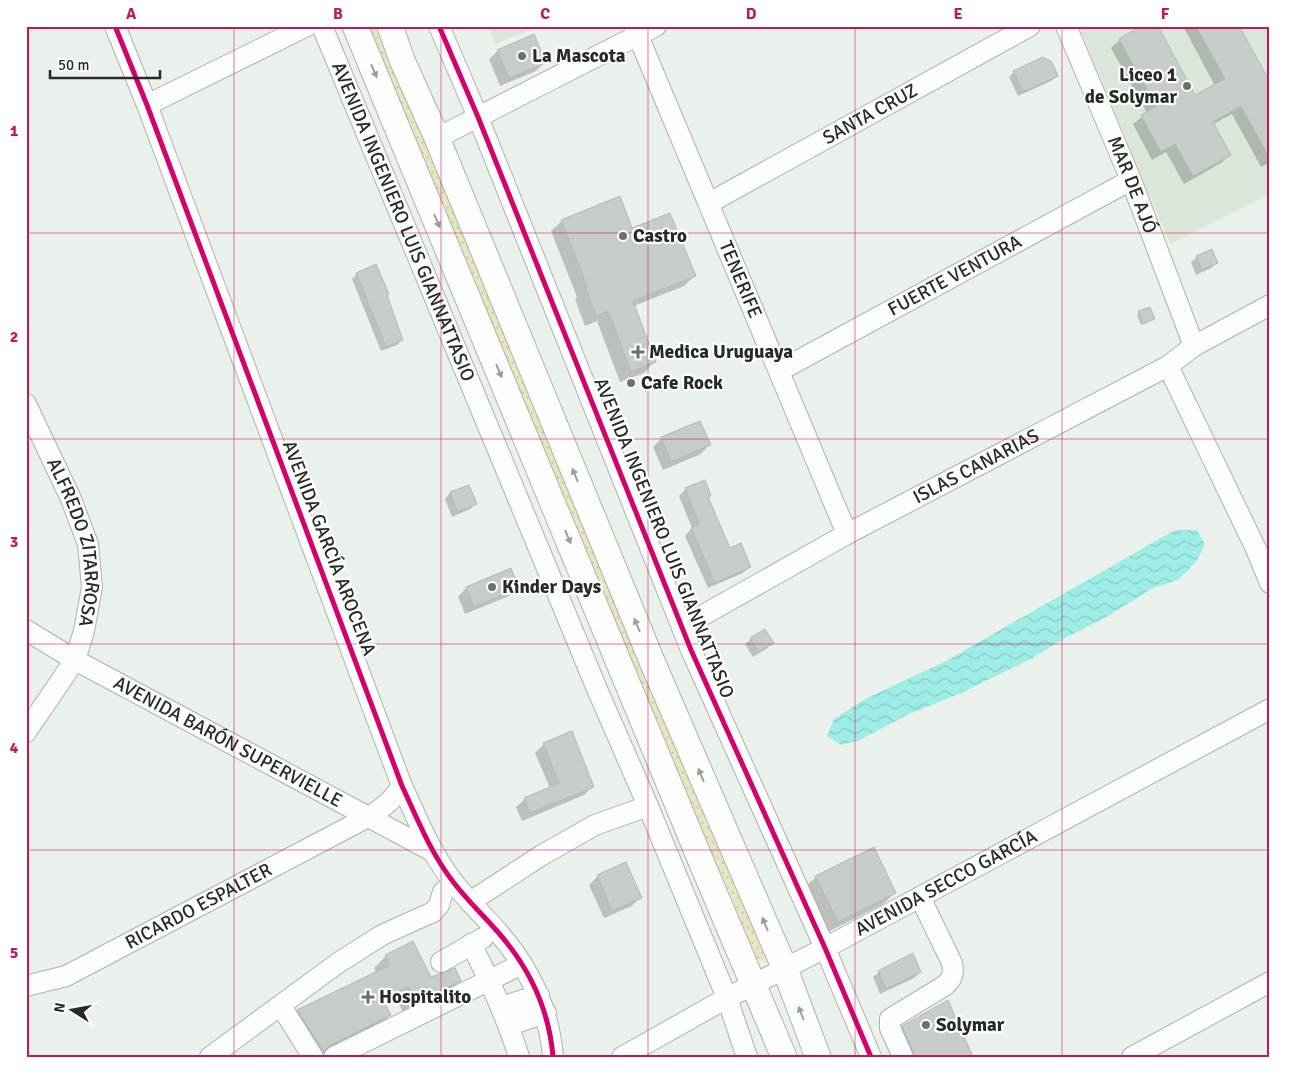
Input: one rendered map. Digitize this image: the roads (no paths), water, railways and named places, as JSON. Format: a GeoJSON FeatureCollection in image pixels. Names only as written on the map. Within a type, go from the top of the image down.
{"type":"FeatureCollection","features":[{"type":"Feature","properties":{"kind":"main road","name":"AVENIDA INGENIERO LUIS GIANNATTASIO"},"geometry":{"type":"LineString","coordinates":[[355,26],[699,857],[784,1057]]}},
{"type":"Feature","properties":{"kind":"main road"},"geometry":{"type":"LineString","coordinates":[[390,26],[402,60],[437,138],[654,666],[785,969],[818,1057]]}},
{"type":"Feature","properties":{"kind":"street","name":"AVENIDA GARCÍA AROCENA"},"geometry":{"type":"LineString","coordinates":[[115,26],[147,105],[402,786],[432,851],[454,883],[496,930],[522,964],[542,1004],[552,1037],[553,1057]]}},
{"type":"Feature","properties":{"kind":"street"},"geometry":{"type":"LineString","coordinates":[[147,105],[307,26]]}},
{"type":"Feature","properties":{"kind":"street","name":"AVENIDA INGENIERO LUIS GIANNATTASIO"},"geometry":{"type":"LineString","coordinates":[[322,26],[597,689],[648,806],[727,998],[747,1057]]}},
{"type":"Feature","properties":{"kind":"street","name":"AVENIDA INGENIERO LUIS GIANNATTASIO"},"geometry":{"type":"LineString","coordinates":[[440,26],[690,650],[825,948],[871,1057]]}},
{"type":"Feature","properties":{"kind":"street"},"geometry":{"type":"LineString","coordinates":[[437,138],[636,31],[656,26]]}},
{"type":"Feature","properties":{"kind":"street","name":"SANTA CRUZ"},"geometry":{"type":"LineString","coordinates":[[709,203],[1030,26]]}},
{"type":"Feature","properties":{"kind":"street","name":"MAR DE AJÓ"},"geometry":{"type":"LineString","coordinates":[[1066,26],[1131,180],[1194,346]]}},
{"type":"Feature","properties":{"kind":"street","name":"TENERIFE"},"geometry":{"type":"LineString","coordinates":[[636,31],[847,534]]}},
{"type":"Feature","properties":{"kind":"street","name":"FUERTE VENTURA"},"geometry":{"type":"LineString","coordinates":[[778,371],[1131,180]]}},
{"type":"Feature","properties":{"kind":"street","name":"ISLAS CANARIAS"},"geometry":{"type":"LineString","coordinates":[[682,627],[847,534],[1168,366],[1194,346],[1270,305]]}},
{"type":"Feature","properties":{"kind":"street"},"geometry":{"type":"LineString","coordinates":[[1168,366],[1256,548],[1270,583]]}},
{"type":"Feature","properties":{"kind":"street","name":"ALFREDO ZITARROSA"},"geometry":{"type":"LineString","coordinates":[[26,404],[71,499],[88,544],[92,587],[84,631],[75,660],[26,732]]}},
{"type":"Feature","properties":{"kind":"street","name":"AVENIDA BARÓN SUPERVIELLE"},"geometry":{"type":"LineString","coordinates":[[26,630],[75,660],[432,851]]}},
{"type":"Feature","properties":{"kind":"street","name":"AVENIDA SECCO GARCÍA"},"geometry":{"type":"LineString","coordinates":[[622,1057],[727,998],[825,948],[1270,709]]}},
{"type":"Feature","properties":{"kind":"street","name":"RICARDO ESPALTER"},"geometry":{"type":"LineString","coordinates":[[26,986],[66,976],[368,817],[388,803],[402,786]]}},
{"type":"Feature","properties":{"kind":"street"},"geometry":{"type":"LineString","coordinates":[[470,902],[542,855],[594,826],[648,806]]}},
{"type":"Feature","properties":{"kind":"street"},"geometry":{"type":"LineString","coordinates":[[210,1057],[338,963],[382,934],[433,912],[439,905],[443,892],[454,883]]}},
{"type":"Feature","properties":{"kind":"street"},"geometry":{"type":"LineString","coordinates":[[903,1057],[889,1024],[890,1019],[944,986],[950,981],[954,972],[952,963],[920,897]]}},
{"type":"Feature","properties":{"kind":"street"},"geometry":{"type":"LineString","coordinates":[[441,962],[496,930]]}},
{"type":"Feature","properties":{"kind":"street"},"geometry":{"type":"LineString","coordinates":[[471,944],[490,980],[520,1057]]}},
{"type":"Feature","properties":{"kind":"street"},"geometry":{"type":"LineString","coordinates":[[334,1057],[522,964]]}},
{"type":"Feature","properties":{"kind":"street"},"geometry":{"type":"LineString","coordinates":[[1132,1057],[1270,982]]}},
{"type":"Feature","properties":{"kind":"street"},"geometry":{"type":"LineString","coordinates":[[501,1007],[542,1004]]}},
{"type":"Feature","properties":{"kind":"street"},"geometry":{"type":"LineString","coordinates":[[509,1025],[542,1004]]}},
{"type":"Feature","properties":{"kind":"street"},"geometry":{"type":"LineString","coordinates":[[280,1006],[313,1057]]}},
{"type":"Feature","properties":{"kind":"street"},"geometry":{"type":"LineString","coordinates":[[863,1037],[889,1024]]}},
{"type":"Feature","properties":{"kind":"water"},"geometry":{"type":"Polygon","coordinates":[[[1175,530],[1197,530],[1205,544],[1196,562],[1178,580],[1153,588],[1108,616],[1065,638],[1031,659],[961,693],[909,714],[858,741],[841,745],[827,736],[834,719],[867,698],[946,661],[1175,530]]]}},
{"type":"Feature","properties":{"kind":"place","name":"La Mascota"},"geometry":{"type":"Point","coordinates":[522,56]}},
{"type":"Feature","properties":{"kind":"place","name":"Liceo 1 de Solymar"},"geometry":{"type":"Point","coordinates":[1187,86]}},
{"type":"Feature","properties":{"kind":"place","name":"Castro"},"geometry":{"type":"Point","coordinates":[623,236]}},
{"type":"Feature","properties":{"kind":"place","name":"Medica Uruguaya"},"geometry":{"type":"Point","coordinates":[638,352]}},
{"type":"Feature","properties":{"kind":"place","name":"Cafe Rock"},"geometry":{"type":"Point","coordinates":[631,383]}},
{"type":"Feature","properties":{"kind":"place","name":"Kinder Days"},"geometry":{"type":"Point","coordinates":[492,587]}},
{"type":"Feature","properties":{"kind":"place","name":"Hospitalito"},"geometry":{"type":"Point","coordinates":[368,997]}},
{"type":"Feature","properties":{"kind":"place","name":"Solymar"},"geometry":{"type":"Point","coordinates":[926,1025]}}]}
